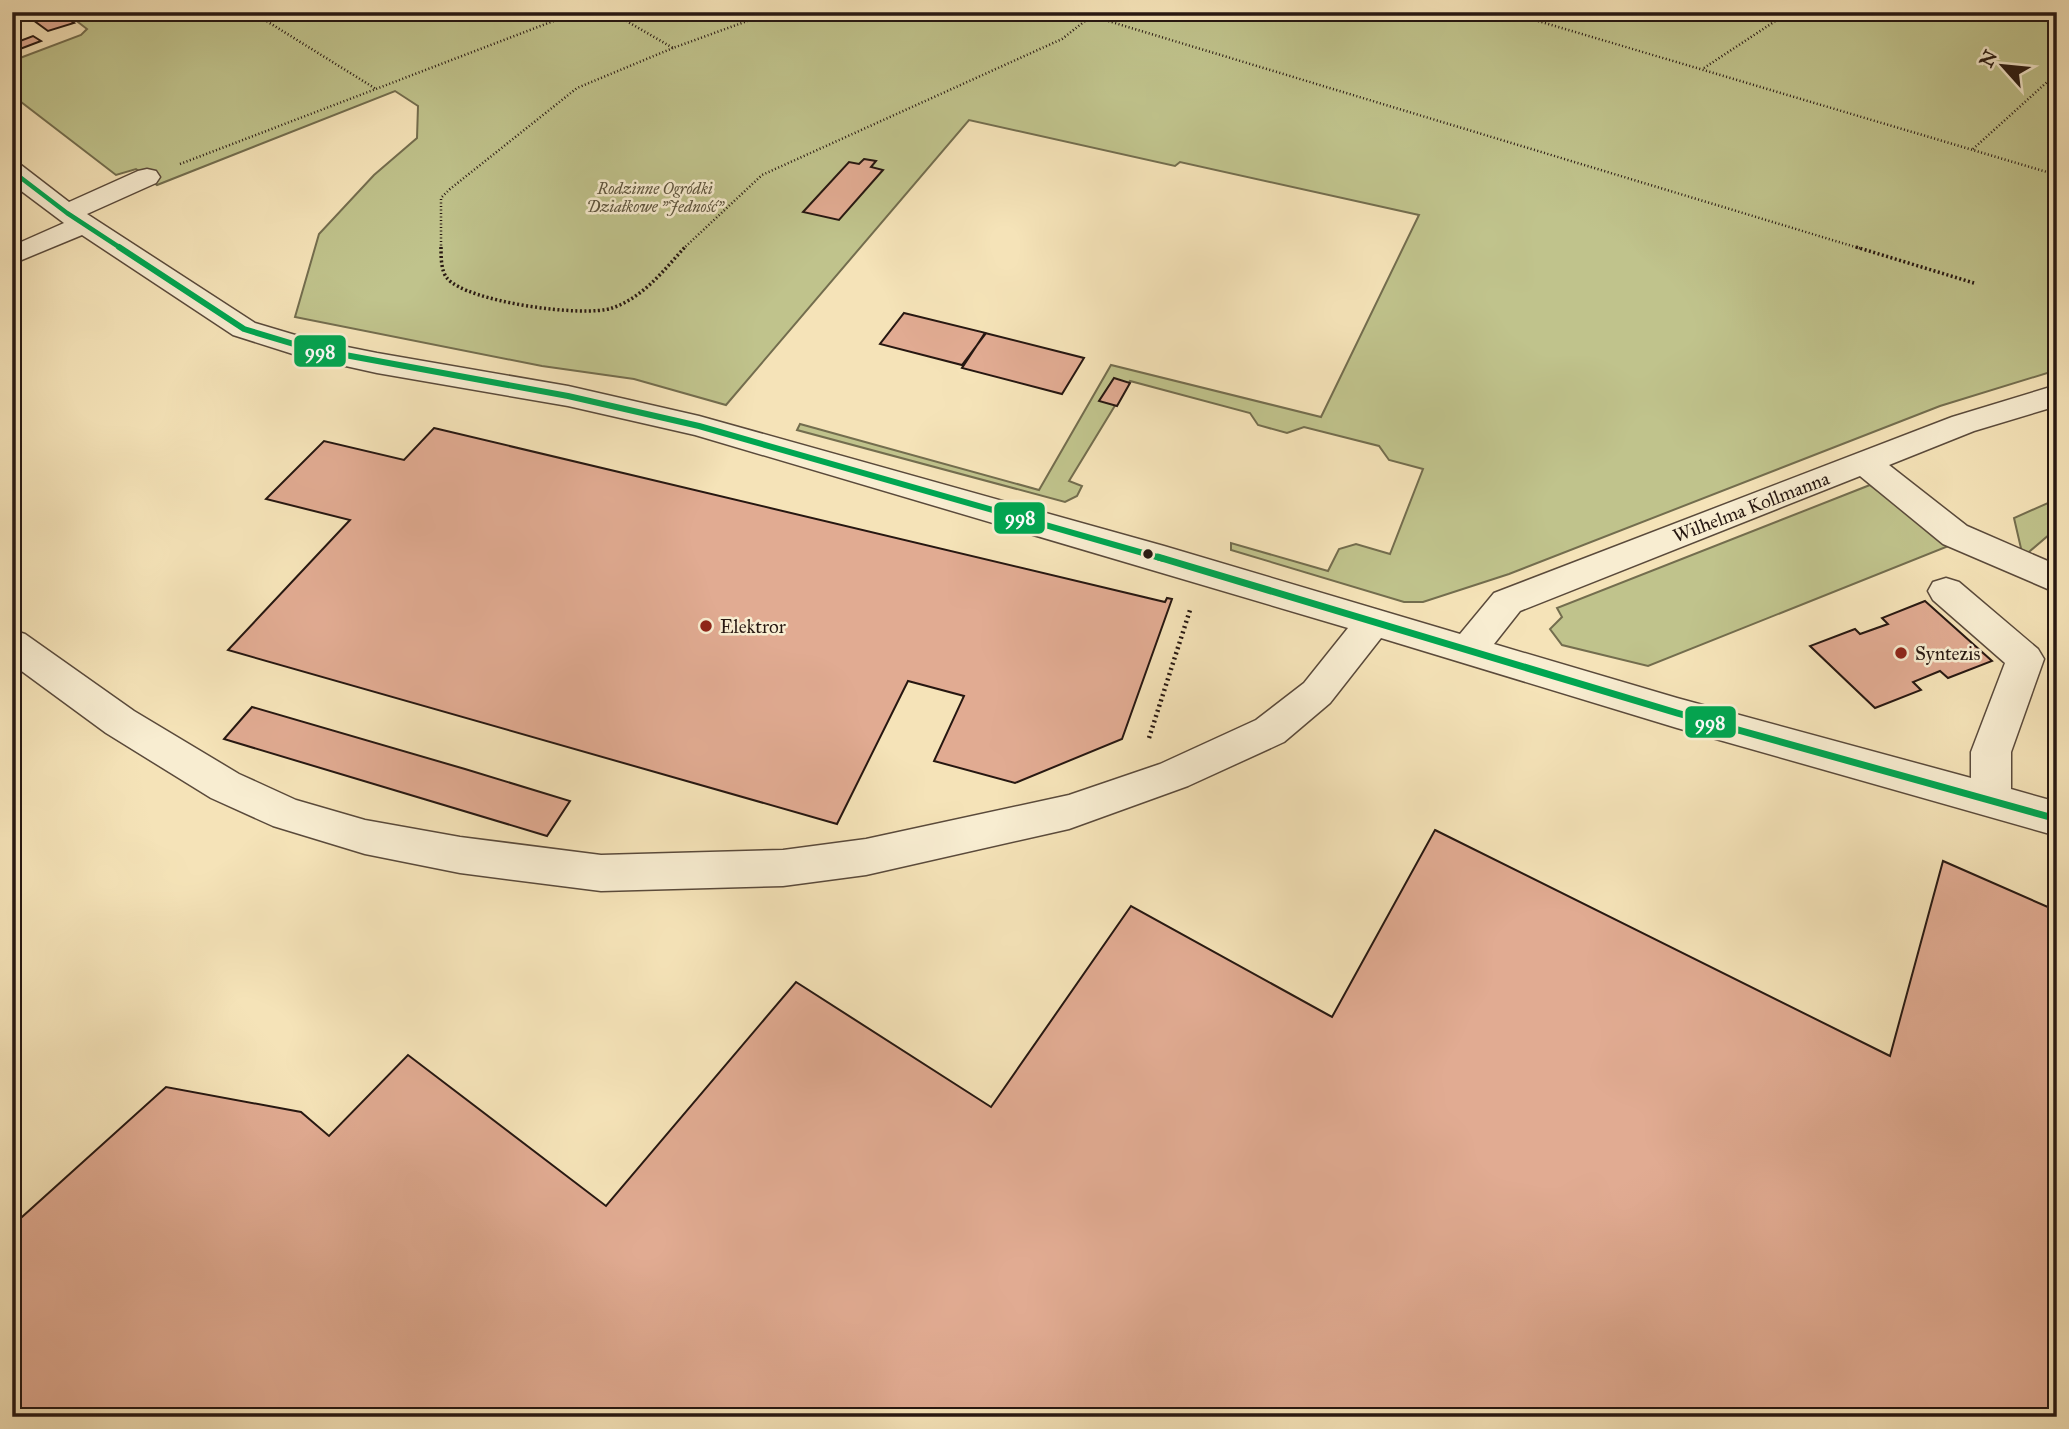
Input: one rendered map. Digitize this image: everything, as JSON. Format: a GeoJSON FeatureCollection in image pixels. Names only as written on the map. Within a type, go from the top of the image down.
{"type":"FeatureCollection","features":[{"type":"Feature","properties":{"kind":"street"},"geometry":{"type":"LineString","coordinates":[[12,171],[76,218],[244,329],[307,348],[377,363],[568,396],[699,426],[1164,559],[1467,652],[2057,819]]}},
{"type":"Feature","properties":{"kind":"street"},"geometry":{"type":"LineString","coordinates":[[12,256],[147,177]]}},
{"type":"Feature","properties":{"kind":"street","name":"Wilhelma Kollmanna"},"geometry":{"type":"LineString","coordinates":[[1467,652],[1507,602],[1963,424],[2057,395]]}},
{"type":"Feature","properties":{"kind":"street"},"geometry":{"type":"LineString","coordinates":[[1865,463],[1955,535],[2057,580]]}},
{"type":"Feature","properties":{"kind":"street"},"geometry":{"type":"LineString","coordinates":[[1946,591],[2025,659],[1991,752],[1991,801]]}},
{"type":"Feature","properties":{"kind":"street"},"geometry":{"type":"LineString","coordinates":[[12,644],[120,722],[225,786],[287,814],[365,837],[460,855],[601,873],[783,868],[866,857],[1069,812],[1174,775],[1270,730],[1317,692],[1372,623]]}},
{"type":"Feature","properties":{"kind":"path"},"geometry":{"type":"LineString","coordinates":[[252,12],[376,89]]}},
{"type":"Feature","properties":{"kind":"path"},"geometry":{"type":"LineString","coordinates":[[147,177],[577,12]]}},
{"type":"Feature","properties":{"kind":"path"},"geometry":{"type":"LineString","coordinates":[[611,12],[673,48]]}},
{"type":"Feature","properties":{"kind":"path"},"geometry":{"type":"LineString","coordinates":[[772,12],[673,48],[577,88],[450,189],[441,198],[443,265],[447,279],[461,289],[482,296],[562,310],[593,313],[617,306],[637,296],[728,203],[762,175],[1062,38],[1078,29],[1085,21],[1085,14]]}},
{"type":"Feature","properties":{"kind":"path"},"geometry":{"type":"LineString","coordinates":[[1079,12],[1974,283]]}},
{"type":"Feature","properties":{"kind":"path"},"geometry":{"type":"LineString","coordinates":[[1508,12],[2057,175]]}},
{"type":"Feature","properties":{"kind":"path"},"geometry":{"type":"LineString","coordinates":[[1703,69],[1789,12]]}},
{"type":"Feature","properties":{"kind":"path"},"geometry":{"type":"LineString","coordinates":[[1972,150],[2057,73]]}},
{"type":"Feature","properties":{"kind":"path"},"geometry":{"type":"LineString","coordinates":[[1137,743],[1149,738],[1194,600]]}},
{"type":"Feature","properties":{"kind":"green space","name":"Rodzinne Ogródki Działkowe \"Jedność\""},"geometry":{"type":"Polygon","coordinates":[[[65,12],[2057,12],[2057,370],[1940,406],[1509,574],[1423,602],[1404,602],[1231,550],[1231,543],[1328,571],[1339,549],[1356,544],[1390,554],[1423,469],[1389,460],[1379,446],[1304,427],[1287,433],[1258,425],[1250,413],[1130,381],[1069,481],[1082,486],[1077,496],[1065,502],[797,430],[800,424],[1039,490],[1111,365],[1321,417],[1419,215],[1180,162],[1175,166],[969,120],[726,405],[634,379],[542,366],[295,317],[319,234],[374,175],[417,138],[418,106],[395,91],[157,185],[136,169],[116,175],[12,95],[12,61],[81,35],[87,29],[65,12]]]}},
{"type":"Feature","properties":{"kind":"green space"},"geometry":{"type":"Polygon","coordinates":[[[1870,485],[1951,545],[1648,666],[1562,645],[1550,629],[1562,617],[1557,608],[1870,485]]]}},
{"type":"Feature","properties":{"kind":"green space"},"geometry":{"type":"Polygon","coordinates":[[[2057,499],[2057,528],[2023,557],[2014,518],[2057,499]]]}},
{"type":"Feature","properties":{"kind":"building"},"geometry":{"type":"Polygon","coordinates":[[[22,12],[58,12],[74,23],[48,31],[22,12]]]}},
{"type":"Feature","properties":{"kind":"building"},"geometry":{"type":"Polygon","coordinates":[[[33,36],[41,41],[12,52],[12,44],[33,36]]]}},
{"type":"Feature","properties":{"kind":"building"},"geometry":{"type":"Polygon","coordinates":[[[864,159],[876,161],[871,167],[883,170],[839,220],[803,212],[849,162],[859,164],[864,159]]]}},
{"type":"Feature","properties":{"kind":"building"},"geometry":{"type":"Polygon","coordinates":[[[904,313],[986,333],[962,365],[880,344],[904,313]]]}},
{"type":"Feature","properties":{"kind":"building"},"geometry":{"type":"Polygon","coordinates":[[[985,333],[1084,358],[1062,394],[962,368],[985,333]]]}},
{"type":"Feature","properties":{"kind":"building"},"geometry":{"type":"Polygon","coordinates":[[[1114,378],[1130,383],[1117,406],[1099,401],[1114,378]]]}},
{"type":"Feature","properties":{"kind":"building","name":"Elektror"},"geometry":{"type":"Polygon","coordinates":[[[434,428],[1165,602],[1167,598],[1172,599],[1122,739],[1015,783],[934,761],[964,696],[908,681],[837,824],[228,650],[350,520],[266,499],[324,441],[404,460],[434,428]]]}},
{"type":"Feature","properties":{"kind":"building"},"geometry":{"type":"Polygon","coordinates":[[[1925,601],[1992,661],[1948,678],[1940,671],[1913,682],[1921,690],[1875,708],[1810,646],[1855,629],[1860,634],[1888,624],[1882,618],[1925,601]]]}},
{"type":"Feature","properties":{"kind":"building"},"geometry":{"type":"Polygon","coordinates":[[[252,707],[570,801],[547,836],[224,739],[252,707]]]}},
{"type":"Feature","properties":{"kind":"building"},"geometry":{"type":"Polygon","coordinates":[[[1435,830],[1890,1056],[1943,861],[2057,911],[2057,1417],[12,1417],[12,1226],[166,1087],[301,1112],[329,1136],[408,1055],[606,1206],[796,982],[991,1107],[1131,906],[1332,1017],[1435,830]]]}},
{"type":"Feature","properties":{"kind":"transit line","name":"998"},"geometry":{"type":"LineString","coordinates":[[12,171],[67,213],[244,329],[307,348],[377,363],[568,396],[699,426],[1164,559],[1677,713],[2057,819]]}},
{"type":"Feature","properties":{"kind":"place","name":"Elektror"},"geometry":{"type":"Point","coordinates":[706,626]}},
{"type":"Feature","properties":{"kind":"place","name":"Syntezis"},"geometry":{"type":"Point","coordinates":[1901,653]}}]}
